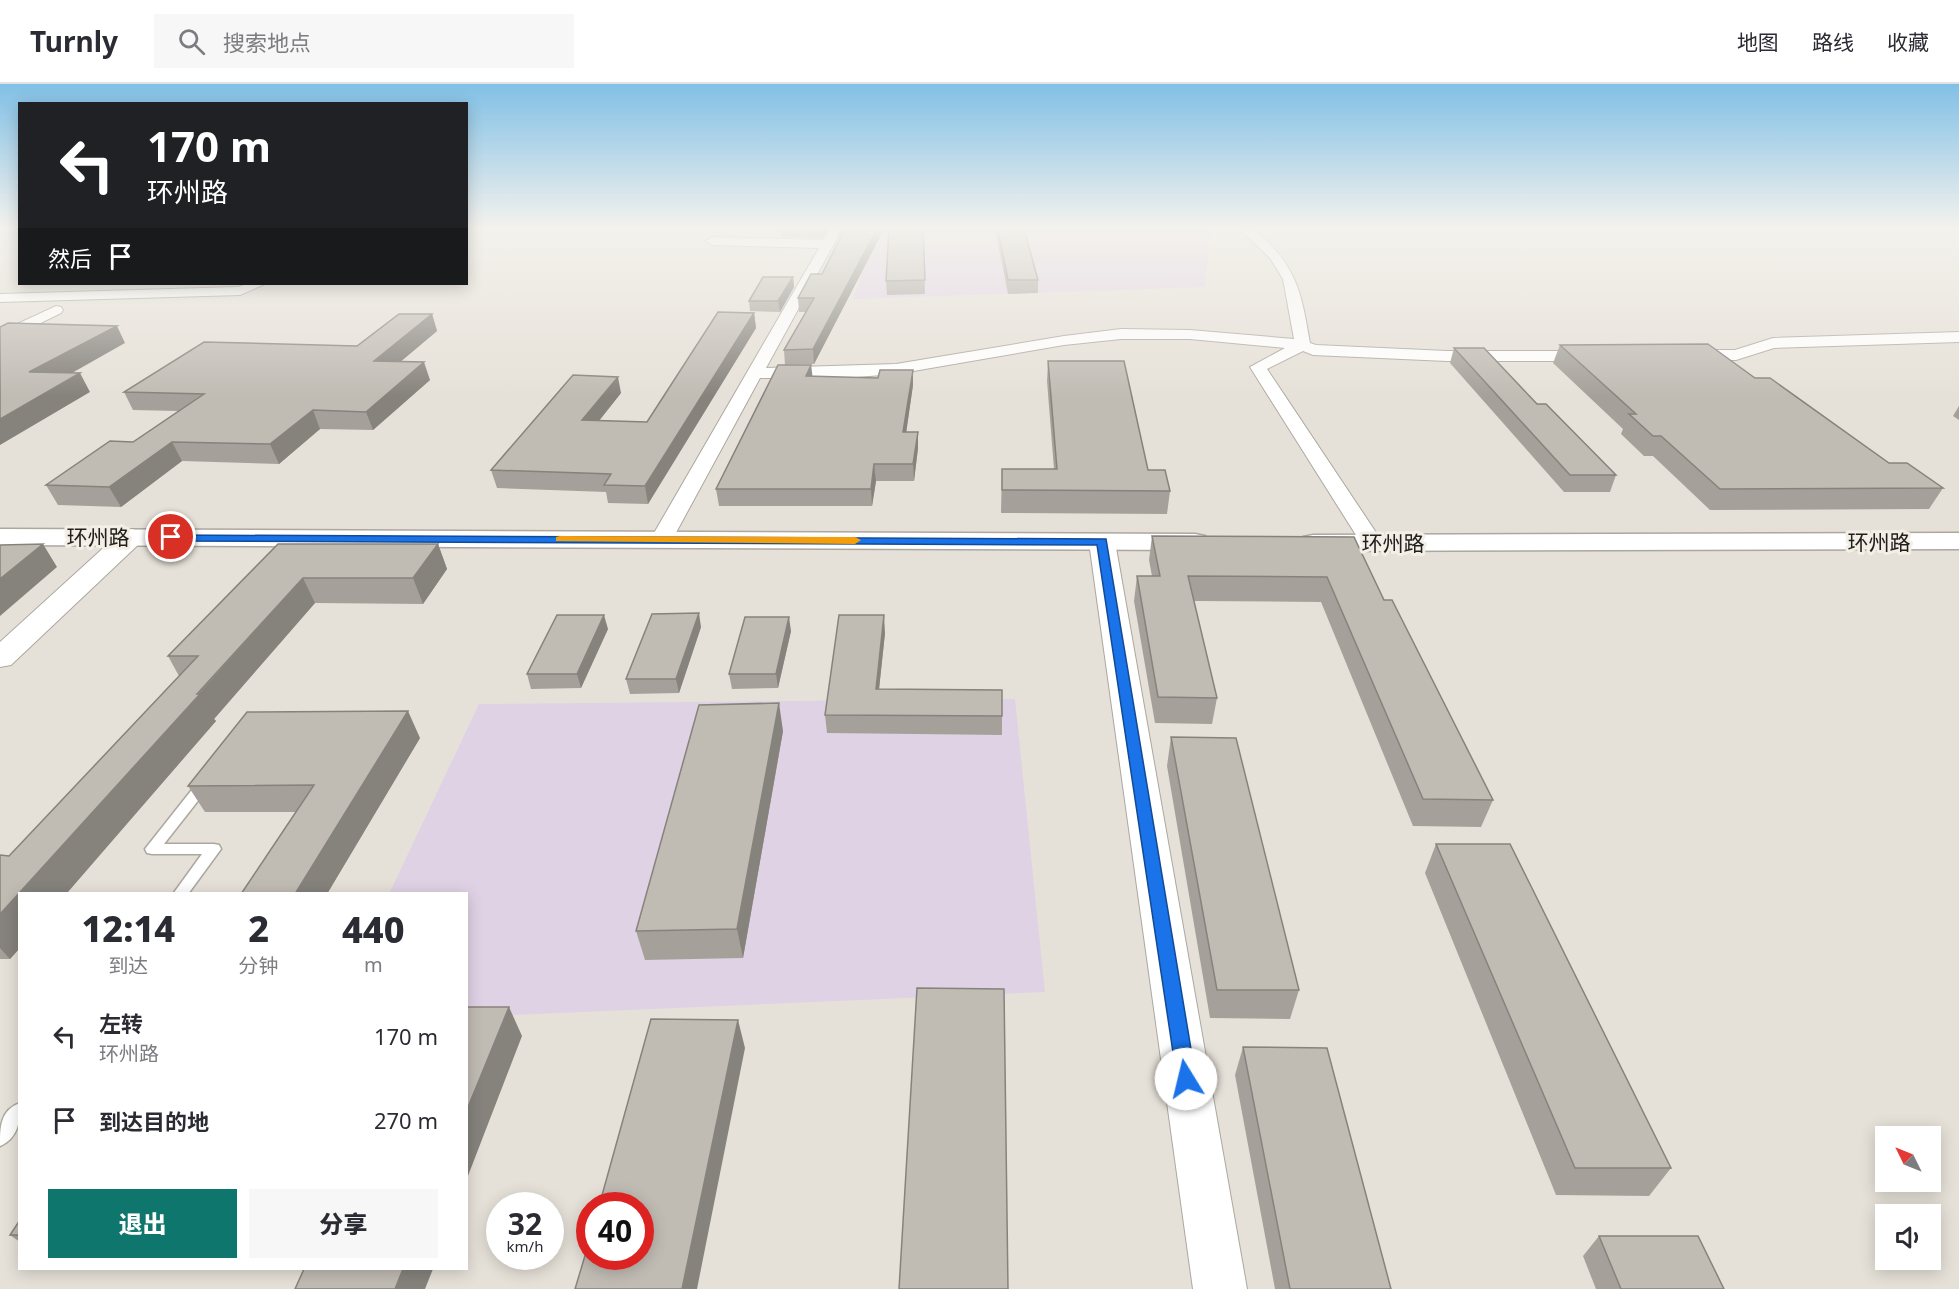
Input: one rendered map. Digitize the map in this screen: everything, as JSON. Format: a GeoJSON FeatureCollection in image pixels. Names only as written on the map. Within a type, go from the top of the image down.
{"type":"FeatureCollection","features":[{"type":"Feature","properties":{"kind":"main road","name":"环州路"},"geometry":{"type":"LineString","coordinates":[[0,537],[1219,542]]}},
{"type":"Feature","properties":{"kind":"main road","name":"环州路"},"geometry":{"type":"LineString","coordinates":[[1290,543],[1959,541]]}},
{"type":"Feature","properties":{"kind":"street"},"geometry":{"type":"LineString","coordinates":[[0,298],[240,291],[255,285]]}},
{"type":"Feature","properties":{"kind":"street"},"geometry":{"type":"LineString","coordinates":[[661,540],[804,285]]}},
{"type":"Feature","properties":{"kind":"street"},"geometry":{"type":"LineString","coordinates":[[1293,285],[1303,345]]}},
{"type":"Feature","properties":{"kind":"street"},"geometry":{"type":"LineString","coordinates":[[0,338],[56,310]]}},
{"type":"Feature","properties":{"kind":"street"},"geometry":{"type":"LineString","coordinates":[[754,373],[830,375],[897,369],[1124,334],[1199,334],[1303,345],[1313,350],[1448,356],[1609,356]]}},
{"type":"Feature","properties":{"kind":"street"},"geometry":{"type":"LineString","coordinates":[[1678,355],[1736,355],[1773,343],[1959,337]]}},
{"type":"Feature","properties":{"kind":"street"},"geometry":{"type":"LineString","coordinates":[[1303,345],[1258,367],[1372,543]]}},
{"type":"Feature","properties":{"kind":"street"},"geometry":{"type":"LineString","coordinates":[[0,658],[131,537]]}},
{"type":"Feature","properties":{"kind":"street"},"geometry":{"type":"LineString","coordinates":[[1102,542],[1220,1289]]}},
{"type":"Feature","properties":{"kind":"lane"},"geometry":{"type":"LineString","coordinates":[[182,892],[214,849],[152,849],[211,775]]}},
{"type":"Feature","properties":{"kind":"lane"},"geometry":{"type":"LineString","coordinates":[[0,1137],[18,1114]]}},
{"type":"Feature","properties":{"kind":"shaded area"},"geometry":{"type":"Polygon","coordinates":[[[858,285],[1204,285],[1204,287],[853,299],[858,285]]]}},
{"type":"Feature","properties":{"kind":"shaded area"},"geometry":{"type":"Polygon","coordinates":[[[1015,699],[1045,992],[468,1017],[468,892],[390,892],[479,704],[1015,699]]]}},
{"type":"Feature","properties":{"kind":"building"},"geometry":{"type":"Polygon","coordinates":[[[758,285],[788,285],[778,301],[749,301],[758,285]]]}},
{"type":"Feature","properties":{"kind":"building"},"geometry":{"type":"Polygon","coordinates":[[[805,285],[847,285],[813,349],[784,350],[814,298],[798,298],[805,285]]]}},
{"type":"Feature","properties":{"kind":"building"},"geometry":{"type":"Polygon","coordinates":[[[718,312],[754,313],[645,486],[604,485],[611,474],[491,470],[573,375],[618,377],[582,420],[647,422],[718,312]]]}},
{"type":"Feature","properties":{"kind":"building"},"geometry":{"type":"Polygon","coordinates":[[[399,314],[432,314],[374,361],[424,362],[366,412],[313,410],[270,444],[172,442],[109,487],[46,485],[110,441],[133,442],[204,394],[124,392],[204,342],[357,346],[399,314]]]}},
{"type":"Feature","properties":{"kind":"building"},"geometry":{"type":"Polygon","coordinates":[[[8,323],[117,326],[29,372],[80,373],[0,419],[0,327],[8,323]]]}},
{"type":"Feature","properties":{"kind":"building"},"geometry":{"type":"Polygon","coordinates":[[[1708,344],[1755,378],[1770,378],[1889,463],[1907,463],[1943,488],[1720,489],[1661,436],[1653,436],[1629,414],[1636,414],[1560,345],[1708,344]]]}},
{"type":"Feature","properties":{"kind":"building"},"geometry":{"type":"Polygon","coordinates":[[[1454,348],[1484,348],[1537,404],[1546,404],[1616,475],[1570,475],[1454,348]]]}},
{"type":"Feature","properties":{"kind":"building"},"geometry":{"type":"Polygon","coordinates":[[[1048,361],[1124,361],[1148,470],[1165,470],[1170,491],[1002,490],[1002,469],[1057,469],[1048,361]]]}},
{"type":"Feature","properties":{"kind":"building"},"geometry":{"type":"Polygon","coordinates":[[[778,365],[811,365],[806,376],[878,378],[880,370],[913,370],[903,432],[918,432],[913,464],[874,464],[871,489],[716,489],[778,365]]]}},
{"type":"Feature","properties":{"kind":"building"},"geometry":{"type":"Polygon","coordinates":[[[1152,536],[1354,537],[1384,600],[1392,600],[1493,800],[1423,799],[1327,577],[1188,576],[1217,698],[1158,697],[1137,576],[1160,576],[1152,536]]]}},
{"type":"Feature","properties":{"kind":"building"},"geometry":{"type":"Polygon","coordinates":[[[43,544],[0,579],[0,545],[43,544]]]}},
{"type":"Feature","properties":{"kind":"building"},"geometry":{"type":"Polygon","coordinates":[[[278,544],[438,544],[413,578],[303,578],[0,914],[0,855],[9,856],[198,656],[168,656],[278,544]]]}},
{"type":"Feature","properties":{"kind":"building"},"geometry":{"type":"Polygon","coordinates":[[[699,613],[676,679],[626,679],[652,614],[699,613]]]}},
{"type":"Feature","properties":{"kind":"building"},"geometry":{"type":"Polygon","coordinates":[[[557,615],[604,615],[577,674],[527,674],[557,615]]]}},
{"type":"Feature","properties":{"kind":"building"},"geometry":{"type":"Polygon","coordinates":[[[839,615],[884,615],[876,689],[1002,690],[1002,716],[825,715],[839,615]]]}},
{"type":"Feature","properties":{"kind":"building"},"geometry":{"type":"Polygon","coordinates":[[[745,617],[789,617],[776,674],[729,674],[745,617]]]}},
{"type":"Feature","properties":{"kind":"building"},"geometry":{"type":"Polygon","coordinates":[[[779,703],[737,929],[636,931],[699,705],[779,703]]]}},
{"type":"Feature","properties":{"kind":"building"},"geometry":{"type":"Polygon","coordinates":[[[408,711],[296,892],[242,892],[314,785],[188,786],[247,712],[408,711]]]}},
{"type":"Feature","properties":{"kind":"building"},"geometry":{"type":"Polygon","coordinates":[[[1171,737],[1236,738],[1299,990],[1217,990],[1171,737]]]}},
{"type":"Feature","properties":{"kind":"building"},"geometry":{"type":"Polygon","coordinates":[[[1436,844],[1510,844],[1671,1168],[1575,1168],[1436,844]]]}},
{"type":"Feature","properties":{"kind":"building"},"geometry":{"type":"Polygon","coordinates":[[[917,988],[1004,989],[1008,1289],[899,1289],[917,988]]]}},
{"type":"Feature","properties":{"kind":"building"},"geometry":{"type":"Polygon","coordinates":[[[468,1007],[509,1007],[468,1107],[468,1007]]]}},
{"type":"Feature","properties":{"kind":"building"},"geometry":{"type":"Polygon","coordinates":[[[651,1019],[738,1020],[682,1289],[575,1289],[581,1270],[654,1270],[654,1192],[603,1192],[651,1019]]]}},
{"type":"Feature","properties":{"kind":"building"},"geometry":{"type":"Polygon","coordinates":[[[1243,1047],[1327,1048],[1391,1289],[1290,1289],[1243,1047]]]}},
{"type":"Feature","properties":{"kind":"building"},"geometry":{"type":"Polygon","coordinates":[[[18,1223],[18,1235],[10,1235],[18,1223]]]}},
{"type":"Feature","properties":{"kind":"building"},"geometry":{"type":"Polygon","coordinates":[[[1599,1236],[1698,1236],[1724,1289],[1621,1289],[1599,1236]]]}},
{"type":"Feature","properties":{"kind":"building"},"geometry":{"type":"Polygon","coordinates":[[[304,1270],[403,1270],[395,1289],[295,1289],[304,1270]]]}},
{"type":"Feature","properties":{"kind":"slow traffic"},"geometry":{"type":"LineString","coordinates":[[560,539],[855,540]]}},
{"type":"Feature","properties":{"kind":"route"},"geometry":{"type":"LineString","coordinates":[[171,537],[1102,542],[1186,1079]]}}]}
